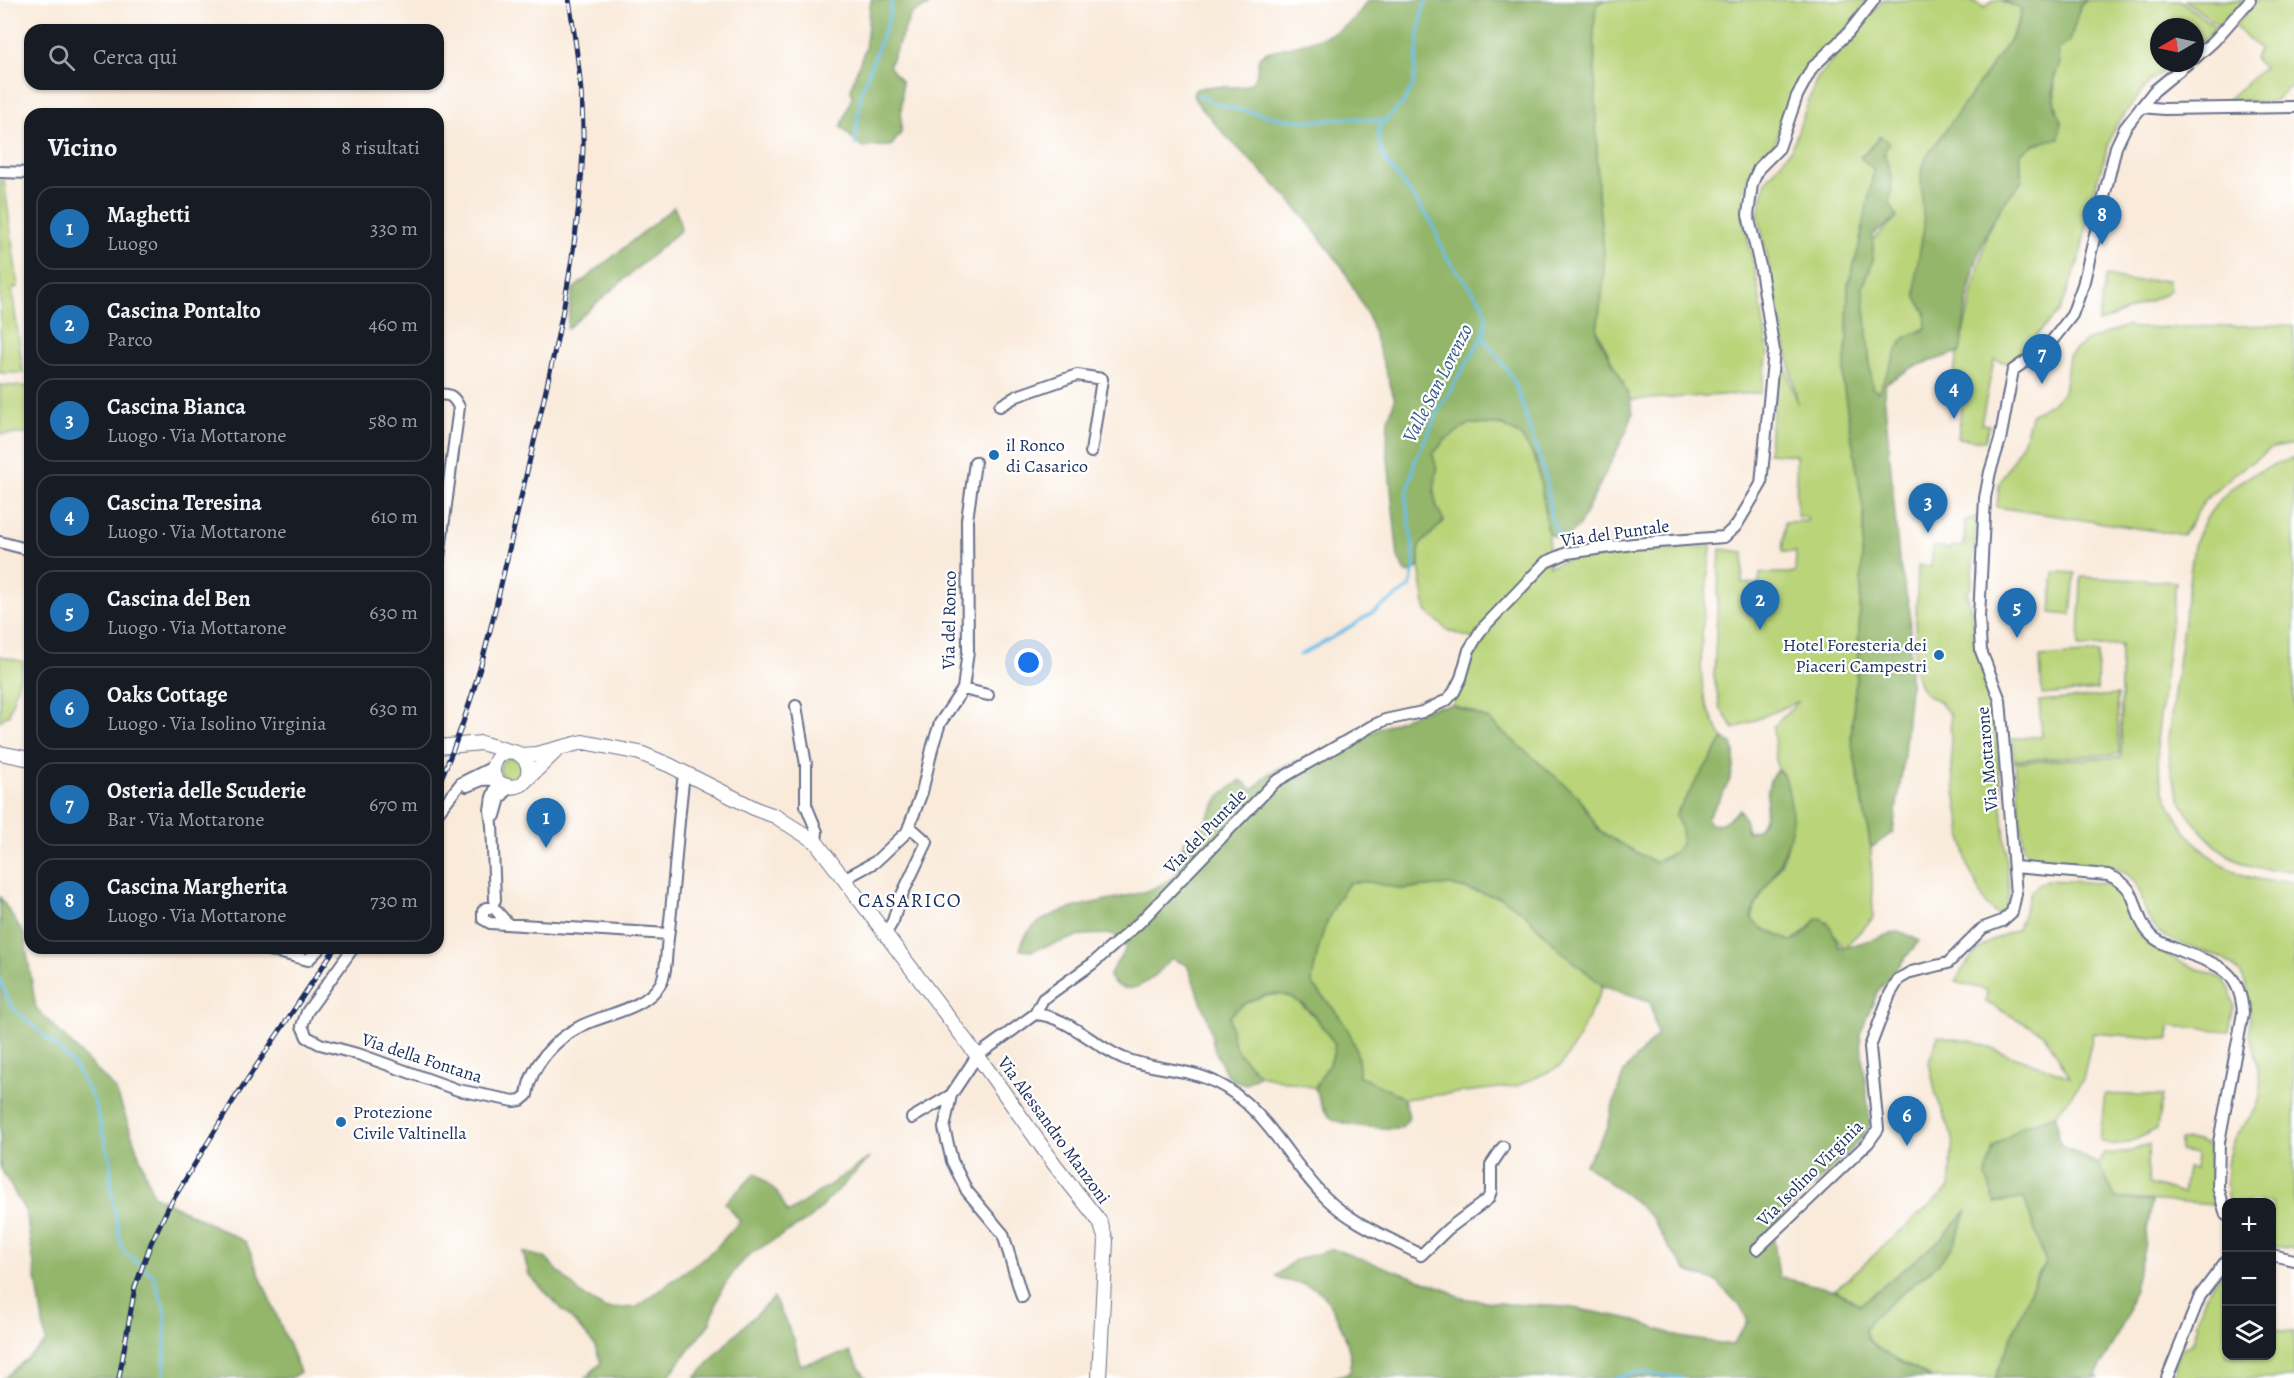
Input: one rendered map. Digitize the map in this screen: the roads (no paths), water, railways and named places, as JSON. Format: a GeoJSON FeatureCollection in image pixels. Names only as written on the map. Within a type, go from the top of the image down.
{"type":"FeatureCollection","features":[{"type":"Feature","properties":{"kind":"street","name":"Via del Puntale"},"geometry":{"type":"LineString","coordinates":[[977,1056],[1035,1014],[1043,999],[1092,964],[1138,923],[1275,782],[1372,726],[1385,720],[1422,712],[1447,700],[1461,678],[1469,651],[1481,630],[1546,562],[1566,553],[1633,544],[1724,537],[1736,526],[1761,484],[1774,351],[1761,270],[1748,215],[1752,184],[1759,168],[1779,148],[1797,96],[1812,68],[1848,33],[1874,0]]}},
{"type":"Feature","properties":{"kind":"street"},"geometry":{"type":"LineString","coordinates":[[2204,49],[2250,0]]}},
{"type":"Feature","properties":{"kind":"street","name":"Via Mottarone"},"geometry":{"type":"LineString","coordinates":[[2014,867],[2000,700],[1981,651],[1979,617],[1985,498],[1990,472],[2000,440],[2013,370],[2048,346],[2072,315],[2083,285],[2116,147],[2125,128],[2154,91],[2177,72]]}},
{"type":"Feature","properties":{"kind":"street"},"geometry":{"type":"LineString","coordinates":[[2141,107],[2164,109],[2294,107]]}},
{"type":"Feature","properties":{"kind":"street"},"geometry":{"type":"LineString","coordinates":[[0,172],[24,173]]}},
{"type":"Feature","properties":{"kind":"street"},"geometry":{"type":"LineString","coordinates":[[1000,406],[1017,396],[1077,375],[1102,379],[1091,452]]}},
{"type":"Feature","properties":{"kind":"street"},"geometry":{"type":"LineString","coordinates":[[444,394],[455,398],[459,407],[444,520]]}},
{"type":"Feature","properties":{"kind":"street","name":"Via del Ronco"},"geometry":{"type":"LineString","coordinates":[[844,879],[875,862],[907,832],[922,792],[940,723],[963,689],[968,651],[967,520],[975,462]]}},
{"type":"Feature","properties":{"kind":"street"},"geometry":{"type":"LineString","coordinates":[[0,542],[24,548]]}},
{"type":"Feature","properties":{"kind":"street"},"geometry":{"type":"LineString","coordinates":[[963,689],[988,695]]}},
{"type":"Feature","properties":{"kind":"street"},"geometry":{"type":"LineString","coordinates":[[796,706],[806,765],[806,805],[817,832],[816,842]]}},
{"type":"Feature","properties":{"kind":"street","name":"Via Alessandro Manzoni"},"geometry":{"type":"LineString","coordinates":[[515,753],[558,748],[583,741],[640,753],[775,816],[816,842],[977,1056],[1055,1166],[1100,1222],[1106,1240],[1099,1378]]}},
{"type":"Feature","properties":{"kind":"street"},"geometry":{"type":"LineString","coordinates":[[444,746],[481,743],[515,753],[529,767],[527,777]]}},
{"type":"Feature","properties":{"kind":"street"},"geometry":{"type":"LineString","coordinates":[[462,744],[486,755],[498,776]]}},
{"type":"Feature","properties":{"kind":"street"},"geometry":{"type":"LineString","coordinates":[[444,805],[458,788],[498,776],[522,784],[558,748]]}},
{"type":"Feature","properties":{"kind":"street"},"geometry":{"type":"LineString","coordinates":[[0,753],[24,758]]}},
{"type":"Feature","properties":{"kind":"street"},"geometry":{"type":"LineString","coordinates":[[495,900],[490,810],[498,776],[498,756],[515,753]]}},
{"type":"Feature","properties":{"kind":"street","name":"Via della Fontana"},"geometry":{"type":"LineString","coordinates":[[349,954],[307,1012],[302,1026],[307,1036],[320,1044],[361,1055],[458,1090],[514,1101],[521,1100],[527,1095],[528,1084],[541,1060],[556,1044],[580,1026],[630,1008],[651,995],[662,982],[684,774]]}},
{"type":"Feature","properties":{"kind":"street"},"geometry":{"type":"LineString","coordinates":[[886,933],[927,842],[909,826]]}},
{"type":"Feature","properties":{"kind":"street"},"geometry":{"type":"LineString","coordinates":[[2014,867],[2108,875],[2121,880],[2131,891],[2142,921],[2152,936],[2166,945],[2225,968],[2237,986],[2242,999],[2243,1013],[2219,1142],[2218,1186],[2222,1200]]}},
{"type":"Feature","properties":{"kind":"street","name":"Via Isolino Virginia"},"geometry":{"type":"LineString","coordinates":[[1757,1250],[1868,1143],[1878,1129],[1870,1047],[1890,994],[1899,979],[1911,972],[1948,963],[1983,928],[2002,921],[2012,912],[2016,894],[2014,867]]}},
{"type":"Feature","properties":{"kind":"street"},"geometry":{"type":"LineString","coordinates":[[508,924],[668,934]]}},
{"type":"Feature","properties":{"kind":"street"},"geometry":{"type":"LineString","coordinates":[[285,954],[308,960],[314,954]]}},
{"type":"Feature","properties":{"kind":"street"},"geometry":{"type":"LineString","coordinates":[[1035,1014],[1055,1018],[1122,1058],[1152,1068],[1188,1073],[1216,1082],[1247,1104],[1300,1170],[1342,1213],[1421,1255],[1448,1229],[1488,1199],[1491,1191],[1491,1165],[1503,1147]]}},
{"type":"Feature","properties":{"kind":"street"},"geometry":{"type":"LineString","coordinates":[[977,1056],[951,1095],[944,1128],[951,1161],[967,1191],[1003,1234],[1022,1297]]}},
{"type":"Feature","properties":{"kind":"street"},"geometry":{"type":"LineString","coordinates":[[912,1118],[951,1095]]}},
{"type":"Feature","properties":{"kind":"street"},"geometry":{"type":"LineString","coordinates":[[2276,1256],[2294,1260]]}},
{"type":"Feature","properties":{"kind":"street"},"geometry":{"type":"LineString","coordinates":[[2167,1378],[2200,1296],[2222,1266]]}},
{"type":"Feature","properties":{"kind":"waterway"},"geometry":{"type":"LineString","coordinates":[[855,145],[861,93],[889,18],[892,0]]}},
{"type":"Feature","properties":{"kind":"waterway","name":"Valle San Lorenzo"},"geometry":{"type":"LineString","coordinates":[[1300,655],[1356,623],[1410,587],[1415,564],[1406,499],[1415,461],[1442,404],[1485,331],[1486,316],[1483,304],[1445,255],[1431,221],[1383,157],[1378,136],[1380,126],[1404,102],[1413,85],[1422,12],[1427,0]]}},
{"type":"Feature","properties":{"kind":"waterway"},"geometry":{"type":"LineString","coordinates":[[1198,95],[1220,105],[1282,119],[1308,121],[1353,118],[1384,121]]}},
{"type":"Feature","properties":{"kind":"waterway"},"geometry":{"type":"LineString","coordinates":[[1483,337],[1512,377],[1519,395],[1547,481],[1551,519],[1562,543]]}},
{"type":"Feature","properties":{"kind":"waterway"},"geometry":{"type":"LineString","coordinates":[[0,980],[11,1006],[62,1052],[75,1067],[94,1101],[111,1163],[110,1183],[121,1246],[124,1252],[153,1275],[166,1313],[164,1378]]}},
{"type":"Feature","properties":{"kind":"waterway"},"geometry":{"type":"LineString","coordinates":[[1615,1378],[1639,1372],[1682,1378]]}},
{"type":"Feature","properties":{"kind":"railway"},"geometry":{"type":"LineString","coordinates":[[444,770],[465,717],[486,648],[550,373],[568,284],[575,240],[583,149],[579,74],[569,0]]}},
{"type":"Feature","properties":{"kind":"railway"},"geometry":{"type":"LineString","coordinates":[[119,1378],[135,1287],[151,1243],[168,1208],[233,1101],[331,954]]}},
{"type":"Feature","properties":{"kind":"place","name":"Cascina Margherita"},"geometry":{"type":"Point","coordinates":[2102,245]}},
{"type":"Feature","properties":{"kind":"place","name":"Osteria delle Scuderie"},"geometry":{"type":"Point","coordinates":[2042,384]}},
{"type":"Feature","properties":{"kind":"place","name":"Cascina Teresina"},"geometry":{"type":"Point","coordinates":[1954,419]}},
{"type":"Feature","properties":{"kind":"place","name":"il Ronco di Casarico"},"geometry":{"type":"Point","coordinates":[994,455]}},
{"type":"Feature","properties":{"kind":"place","name":"Cascina Bianca"},"geometry":{"type":"Point","coordinates":[1928,533]}},
{"type":"Feature","properties":{"kind":"place","name":"Cascina Pontalto"},"geometry":{"type":"Point","coordinates":[1760,630]}},
{"type":"Feature","properties":{"kind":"place","name":"Cascina del Ben"},"geometry":{"type":"Point","coordinates":[2017,638]}},
{"type":"Feature","properties":{"kind":"place","name":"Hotel Foresteria dei Piaceri Campestri"},"geometry":{"type":"Point","coordinates":[1939,655]}},
{"type":"Feature","properties":{"kind":"place","name":"Maghetti"},"geometry":{"type":"Point","coordinates":[546,848]}},
{"type":"Feature","properties":{"kind":"place","name":"Protezione Civile Valtinella"},"geometry":{"type":"Point","coordinates":[341,1122]}},
{"type":"Feature","properties":{"kind":"place","name":"Oaks Cottage"},"geometry":{"type":"Point","coordinates":[1907,1146]}},
{"type":"Feature","properties":{"kind":"district","name":"CASARICO"},"geometry":{"type":"Point","coordinates":[910,900]}}]}
